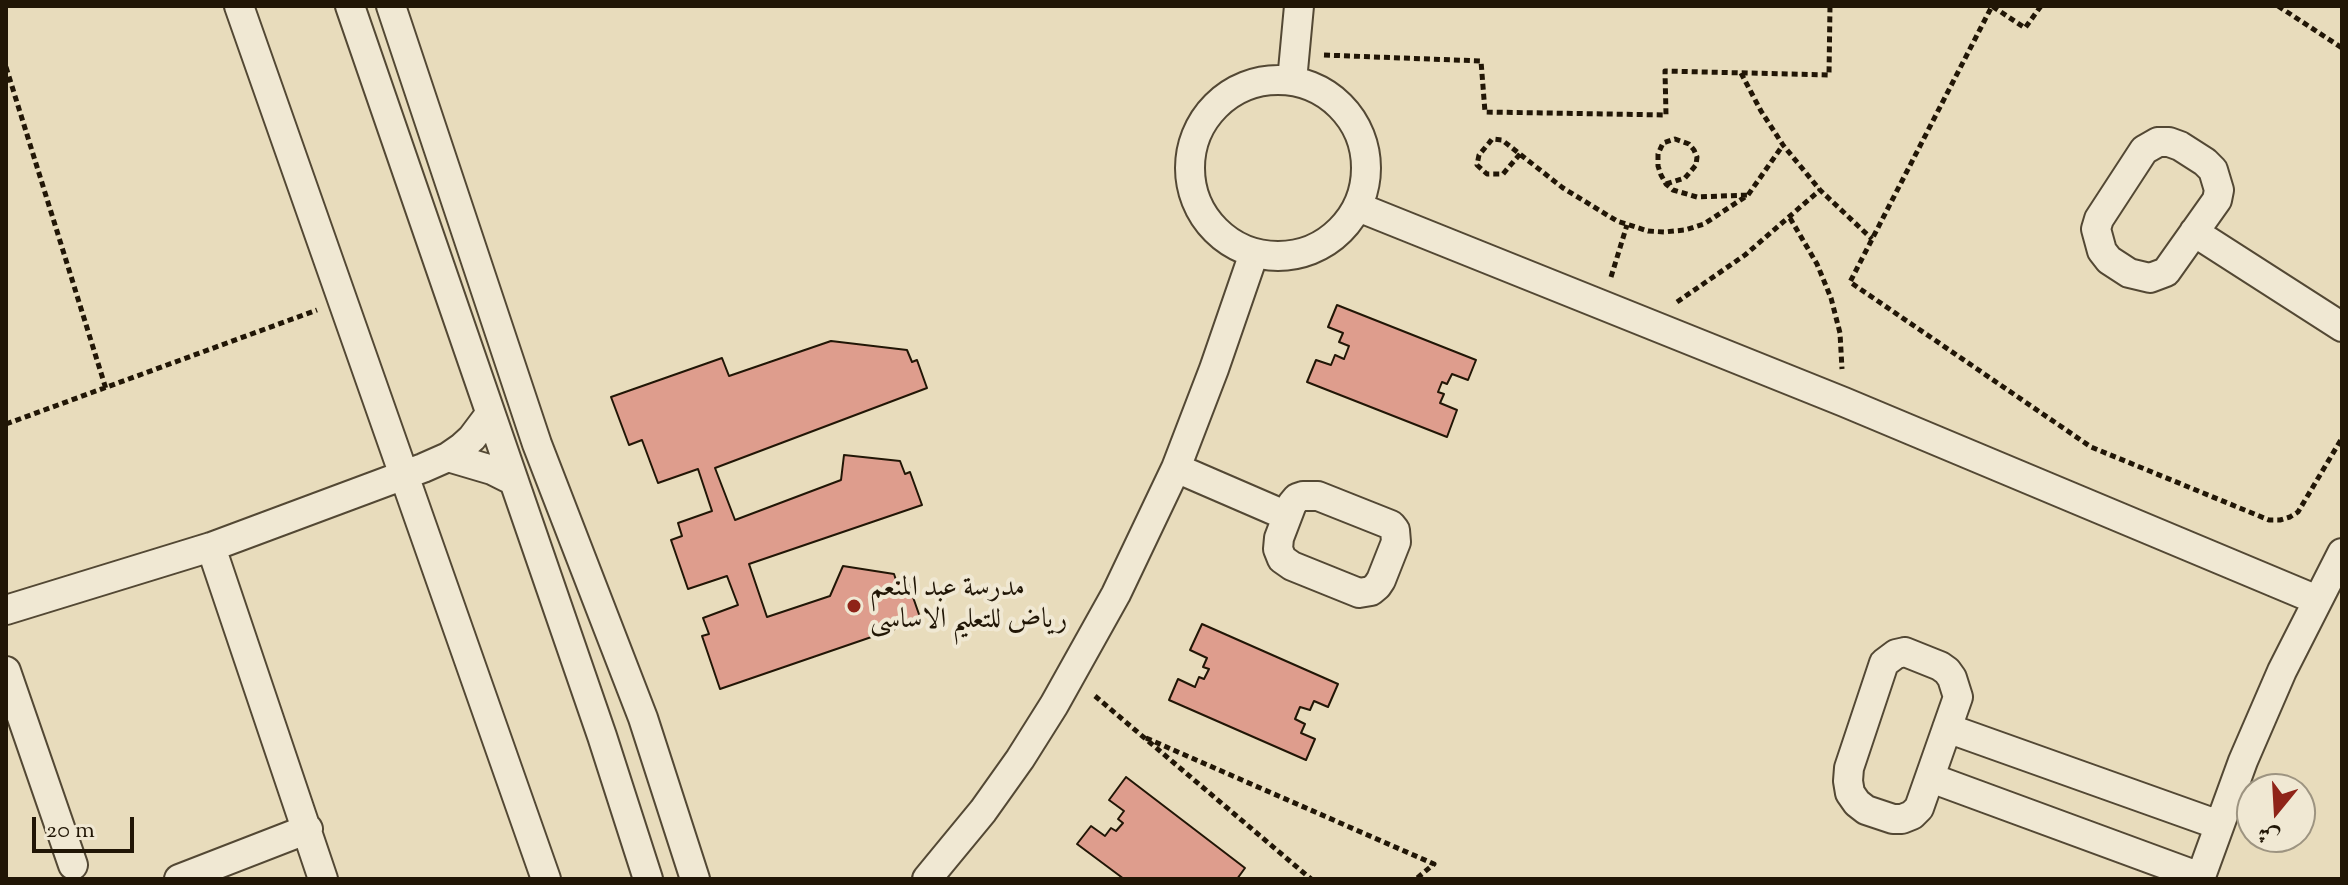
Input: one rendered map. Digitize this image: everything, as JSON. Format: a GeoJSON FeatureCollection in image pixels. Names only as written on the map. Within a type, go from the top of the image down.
{"type":"FeatureCollection","features":[{"type":"Feature","properties":{"kind":"street"},"geometry":{"type":"LineString","coordinates":[[239,6],[546,879]]}},
{"type":"Feature","properties":{"kind":"street"},"geometry":{"type":"LineString","coordinates":[[350,6],[602,736],[648,879]]}},
{"type":"Feature","properties":{"kind":"street"},"geometry":{"type":"LineString","coordinates":[[391,6],[537,444],[643,718],[695,879]]}},
{"type":"Feature","properties":{"kind":"street"},"geometry":{"type":"LineString","coordinates":[[1293,67],[1271,80],[1232,92],[1203,121],[1191,149],[1190,180],[1204,218],[1226,239],[1254,253],[1295,255],[1315,249],[1347,224],[1358,207],[1365,187],[1367,167],[1364,146],[1356,127],[1344,110],[1329,96],[1311,86],[1293,67],[1299,6]]}},
{"type":"Feature","properties":{"kind":"street"},"geometry":{"type":"LineString","coordinates":[[2158,142],[2169,142],[2205,162],[2218,180],[2217,200],[2194,232],[2166,272],[2150,278],[2129,273],[2109,260],[2102,251],[2096,229],[2099,219],[2144,150],[2158,142]]}},
{"type":"Feature","properties":{"kind":"street"},"geometry":{"type":"LineString","coordinates":[[1358,207],[1844,402],[2317,600]]}},
{"type":"Feature","properties":{"kind":"street"},"geometry":{"type":"LineString","coordinates":[[2194,232],[2342,327]]}},
{"type":"Feature","properties":{"kind":"street"},"geometry":{"type":"LineString","coordinates":[[928,879],[1020,759],[1116,594],[1176,468],[1254,253]]}},
{"type":"Feature","properties":{"kind":"street"},"geometry":{"type":"LineString","coordinates":[[6,610],[211,547],[448,457],[472,438],[490,414]]}},
{"type":"Feature","properties":{"kind":"street"},"geometry":{"type":"LineString","coordinates":[[505,454],[537,444]]}},
{"type":"Feature","properties":{"kind":"street"},"geometry":{"type":"LineString","coordinates":[[448,457],[492,470],[514,481]]}},
{"type":"Feature","properties":{"kind":"street"},"geometry":{"type":"LineString","coordinates":[[1176,468],[1287,516]]}},
{"type":"Feature","properties":{"kind":"street"},"geometry":{"type":"LineString","coordinates":[[211,547],[323,879]]}},
{"type":"Feature","properties":{"kind":"street"},"geometry":{"type":"LineString","coordinates":[[1931,778],[2200,878],[2254,735],[2342,553]]}},
{"type":"Feature","properties":{"kind":"street"},"geometry":{"type":"LineString","coordinates":[[1905,652],[1940,666],[1947,671],[1956,687],[1958,697],[1931,778],[1919,808],[1902,819],[1866,810],[1850,793],[1849,768],[1884,663],[1896,654],[1905,652]]}},
{"type":"Feature","properties":{"kind":"street"},"geometry":{"type":"LineString","coordinates":[[6,671],[73,865]]}},
{"type":"Feature","properties":{"kind":"street"},"geometry":{"type":"LineString","coordinates":[[1947,728],[2219,825]]}},
{"type":"Feature","properties":{"kind":"street"},"geometry":{"type":"LineString","coordinates":[[179,879],[308,829]]}},
{"type":"Feature","properties":{"kind":"path"},"geometry":{"type":"LineString","coordinates":[[1293,67],[1481,61],[1485,112],[1666,115],[1665,71],[1829,75],[1830,6]]}},
{"type":"Feature","properties":{"kind":"path"},"geometry":{"type":"LineString","coordinates":[[2041,6],[2025,28],[1992,6],[1850,282],[2091,447],[2269,520],[2280,520],[2298,512],[2342,438]]}},
{"type":"Feature","properties":{"kind":"path"},"geometry":{"type":"LineString","coordinates":[[2278,6],[2342,48]]}},
{"type":"Feature","properties":{"kind":"path"},"geometry":{"type":"LineString","coordinates":[[6,67],[106,389]]}},
{"type":"Feature","properties":{"kind":"path"},"geometry":{"type":"LineString","coordinates":[[1741,73],[1783,145],[1820,190],[1872,239]]}},
{"type":"Feature","properties":{"kind":"path"},"geometry":{"type":"LineString","coordinates":[[1520,154],[1503,174],[1487,174],[1477,165],[1479,155],[1492,139],[1502,140],[1520,154],[1563,188],[1627,225],[1664,232],[1704,224],[1748,195],[1783,145]]}},
{"type":"Feature","properties":{"kind":"path"},"geometry":{"type":"LineString","coordinates":[[1666,184],[1685,178],[1696,165],[1694,150],[1682,140],[1663,143],[1658,154],[1658,166],[1666,184],[1673,190],[1697,197],[1748,195]]}},
{"type":"Feature","properties":{"kind":"path"},"geometry":{"type":"LineString","coordinates":[[1646,322],[1745,255],[1820,190]]}},
{"type":"Feature","properties":{"kind":"path"},"geometry":{"type":"LineString","coordinates":[[1790,218],[1817,264],[1831,298],[1840,333],[1844,402]]}},
{"type":"Feature","properties":{"kind":"path"},"geometry":{"type":"LineString","coordinates":[[1602,304],[1627,225]]}},
{"type":"Feature","properties":{"kind":"path"},"geometry":{"type":"LineString","coordinates":[[6,424],[342,300]]}},
{"type":"Feature","properties":{"kind":"path"},"geometry":{"type":"LineString","coordinates":[[1070,676],[1311,879]]}},
{"type":"Feature","properties":{"kind":"path"},"geometry":{"type":"LineString","coordinates":[[1146,738],[1434,864],[1416,879]]}},
{"type":"Feature","properties":{"kind":"building"},"geometry":{"type":"Polygon","coordinates":[[[1337,305],[1476,360],[1468,380],[1452,374],[1447,384],[1442,382],[1438,392],[1444,394],[1440,403],[1457,410],[1447,437],[1307,382],[1316,360],[1331,365],[1335,355],[1344,359],[1349,346],[1339,342],[1343,333],[1328,327],[1337,305]]]}},
{"type":"Feature","properties":{"kind":"building","name":"مدرسة عبد المنعم رياض للتعليم الاساسى"},"geometry":{"type":"Polygon","coordinates":[[[831,341],[907,350],[912,362],[917,360],[927,388],[715,468],[735,520],[841,480],[844,455],[900,461],[905,474],[910,472],[922,505],[749,564],[767,617],[830,596],[843,566],[894,574],[897,583],[907,580],[921,620],[720,689],[702,636],[709,634],[703,618],[738,605],[727,576],[688,589],[671,540],[682,536],[678,523],[712,511],[698,469],[658,483],[642,440],[629,445],[611,397],[722,358],[729,376],[831,341]]]}},
{"type":"Feature","properties":{"kind":"building"},"geometry":{"type":"Polygon","coordinates":[[[1202,624],[1338,684],[1328,707],[1314,701],[1310,710],[1300,707],[1295,719],[1305,724],[1301,733],[1315,739],[1306,760],[1169,700],[1178,679],[1195,687],[1199,677],[1204,679],[1209,669],[1203,667],[1207,658],[1190,650],[1202,624]]]}},
{"type":"Feature","properties":{"kind":"building"},"geometry":{"type":"Polygon","coordinates":[[[1126,777],[1245,868],[1237,879],[1124,879],[1077,844],[1091,826],[1105,836],[1111,828],[1116,831],[1123,823],[1118,819],[1124,811],[1109,800],[1126,777]]]}},
{"type":"Feature","properties":{"kind":"place","name":"مدرسة عبد المنعم رياض للتعليم الاساسى"},"geometry":{"type":"Point","coordinates":[854,606]}}]}
